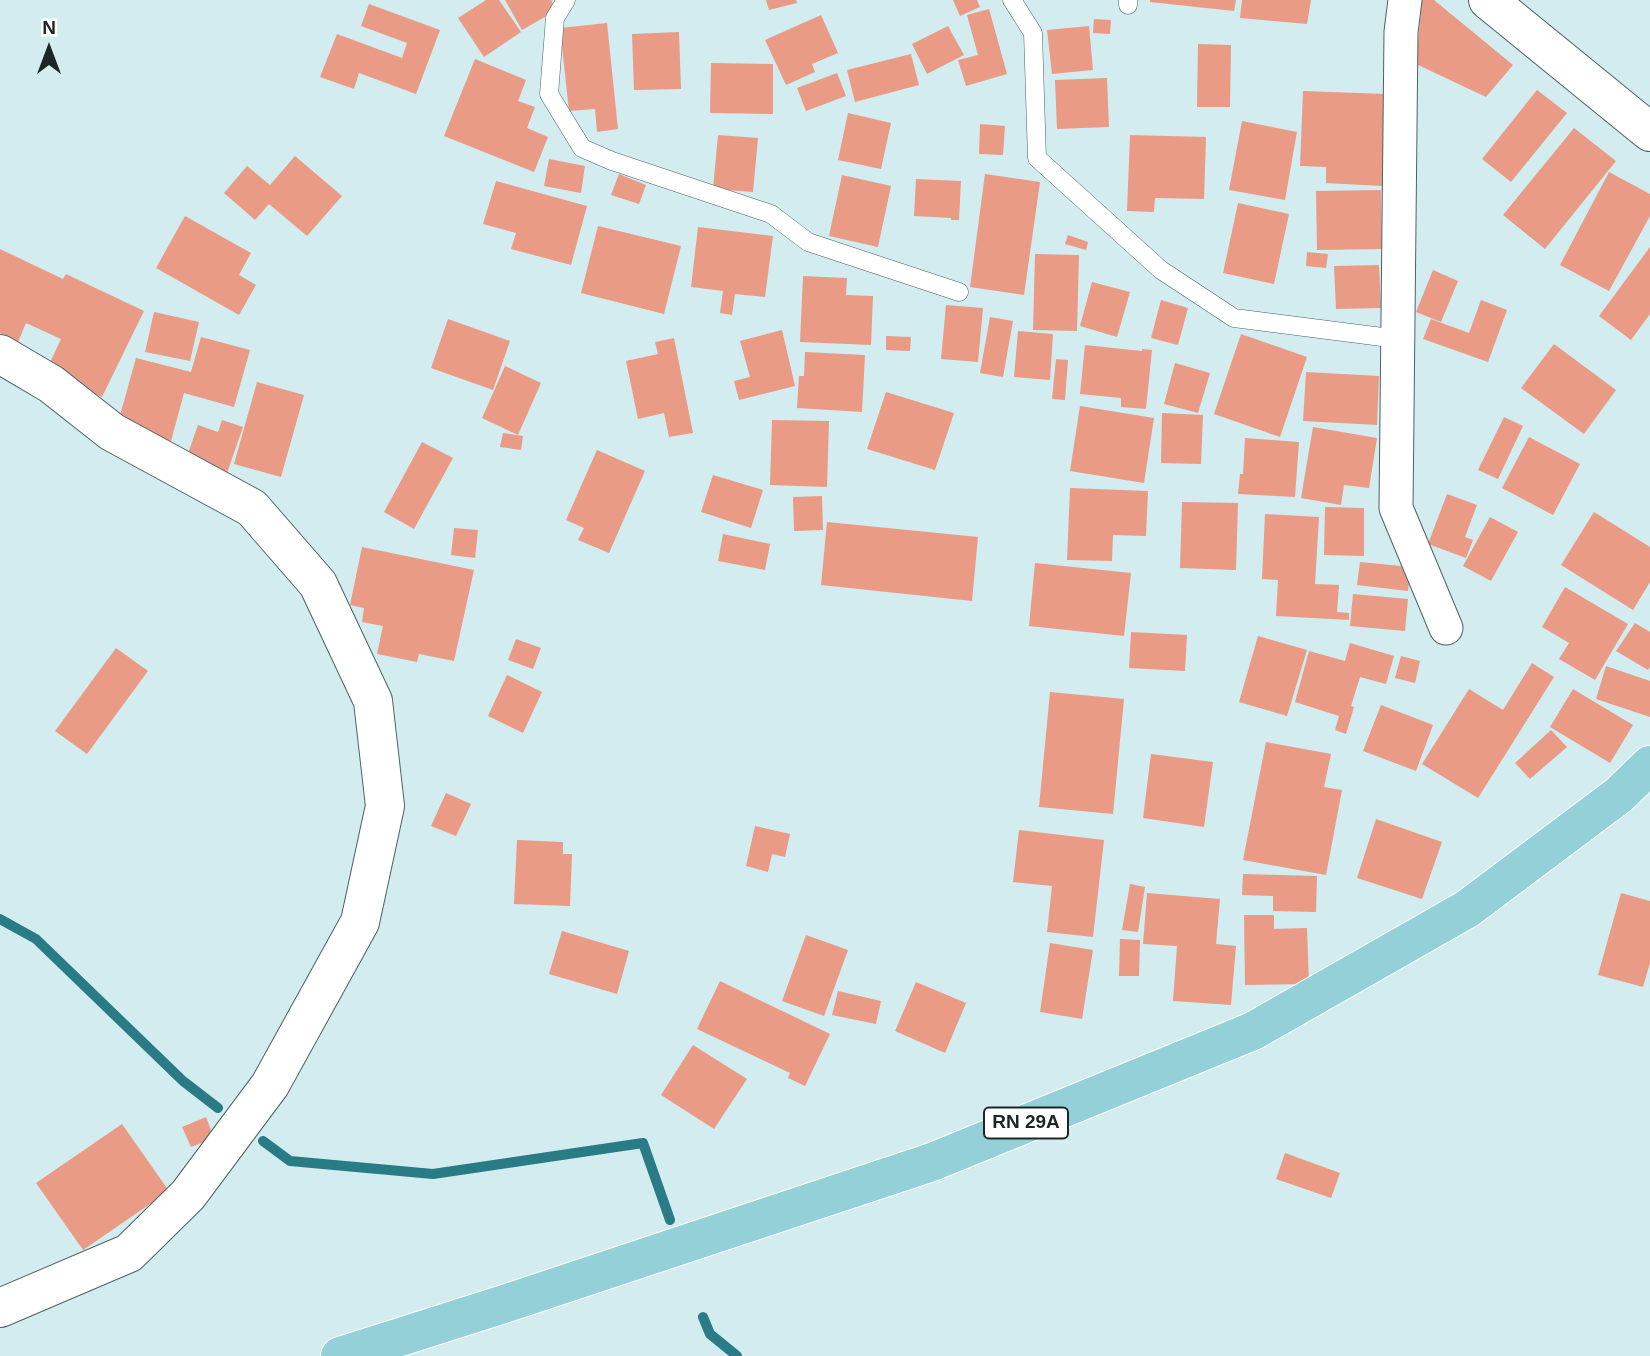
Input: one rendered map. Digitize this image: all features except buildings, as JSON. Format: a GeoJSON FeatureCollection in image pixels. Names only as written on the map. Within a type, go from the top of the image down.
{"type":"FeatureCollection","features":[{"type":"Feature","properties":{"kind":"main road","name":"RN 29A"},"geometry":{"type":"LineString","coordinates":[[340,1356],[932,1162],[1253,1031],[1467,909],[1619,795],[1650,765]]}},
{"type":"Feature","properties":{"kind":"street"},"geometry":{"type":"LineString","coordinates":[[1405,0],[1401,32],[1396,508],[1446,628]]}},
{"type":"Feature","properties":{"kind":"street"},"geometry":{"type":"LineString","coordinates":[[1488,0],[1650,132]]}},
{"type":"Feature","properties":{"kind":"street"},"geometry":{"type":"LineString","coordinates":[[0,355],[51,384],[112,432],[252,508],[318,584],[373,701],[385,806],[360,922],[270,1085],[188,1195],[129,1253],[0,1308]]}},
{"type":"Feature","properties":{"kind":"lane"},"geometry":{"type":"LineString","coordinates":[[566,0],[555,18],[549,94],[582,148],[611,161],[771,214],[808,242],[959,292]]}},
{"type":"Feature","properties":{"kind":"lane"},"geometry":{"type":"LineString","coordinates":[[1012,0],[1033,33],[1037,158],[1161,270],[1234,318],[1398,339]]}},
{"type":"Feature","properties":{"kind":"waterway"},"geometry":{"type":"LineString","coordinates":[[0,919],[36,939],[183,1081],[218,1108]]}},
{"type":"Feature","properties":{"kind":"waterway"},"geometry":{"type":"LineString","coordinates":[[263,1141],[290,1161],[433,1174],[643,1143],[670,1220]]}},
{"type":"Feature","properties":{"kind":"waterway"},"geometry":{"type":"LineString","coordinates":[[703,1317],[710,1334],[737,1356]]}}]}
